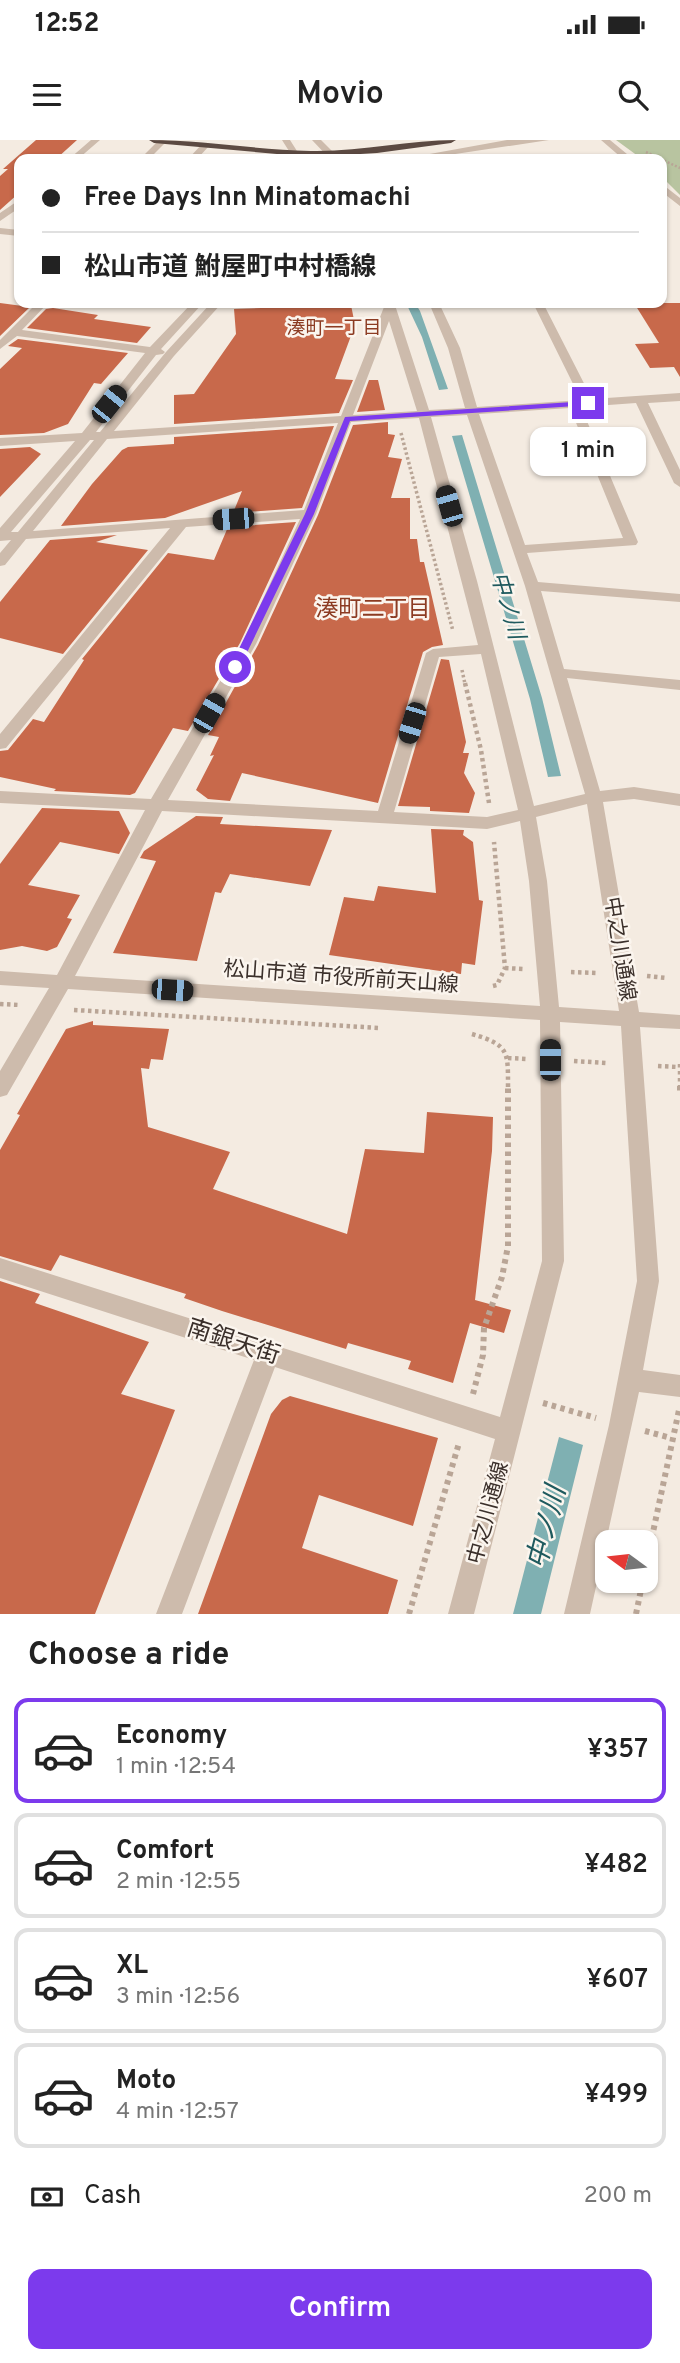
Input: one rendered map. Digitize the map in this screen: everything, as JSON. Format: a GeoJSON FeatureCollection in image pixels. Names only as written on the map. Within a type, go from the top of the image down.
{"type":"FeatureCollection","features":[{"type":"Feature","properties":{"kind":"highway"},"geometry":{"type":"LineString","coordinates":[[159,140],[292,149],[383,140]]}},
{"type":"Feature","properties":{"kind":"highway"},"geometry":{"type":"LineString","coordinates":[[240,140],[292,149]]}},
{"type":"Feature","properties":{"kind":"highway"},"geometry":{"type":"LineString","coordinates":[[323,146],[454,150]]}},
{"type":"Feature","properties":{"kind":"street"},"geometry":{"type":"LineString","coordinates":[[79,154],[96,140]]}},
{"type":"Feature","properties":{"kind":"street"},"geometry":{"type":"LineString","coordinates":[[148,154],[159,140]]}},
{"type":"Feature","properties":{"kind":"street"},"geometry":{"type":"LineString","coordinates":[[434,154],[523,140],[545,140]]}},
{"type":"Feature","properties":{"kind":"street"},"geometry":{"type":"LineString","coordinates":[[594,140],[607,142],[622,154]]}},
{"type":"Feature","properties":{"kind":"street"},"geometry":{"type":"LineString","coordinates":[[197,154],[206,145]]}},
{"type":"Feature","properties":{"kind":"street"},"geometry":{"type":"LineString","coordinates":[[0,218],[14,207]]}},
{"type":"Feature","properties":{"kind":"street"},"geometry":{"type":"LineString","coordinates":[[1,343],[38,308]]}},
{"type":"Feature","properties":{"kind":"street"},"geometry":{"type":"LineString","coordinates":[[0,537],[87,435],[153,351],[193,308]]}},
{"type":"Feature","properties":{"kind":"street"},"geometry":{"type":"LineString","coordinates":[[0,562],[170,354],[212,308]]}},
{"type":"Feature","properties":{"kind":"street"},"geometry":{"type":"LineString","coordinates":[[0,1089],[62,983],[156,806],[248,643],[309,514],[388,308]]}},
{"type":"Feature","properties":{"kind":"street","name":"中之川通線"},"geometry":{"type":"LineString","coordinates":[[390,308],[407,354],[470,581],[527,812],[538,881],[550,1014],[553,1261],[461,1614]]}},
{"type":"Feature","properties":{"kind":"street","name":"中之川通線"},"geometry":{"type":"LineString","coordinates":[[436,308],[454,348],[472,411],[532,586],[560,673],[594,797],[630,1018],[648,1281],[621,1424],[577,1614]]}},
{"type":"Feature","properties":{"kind":"street"},"geometry":{"type":"LineString","coordinates":[[520,549],[631,542],[581,403],[540,308]]}},
{"type":"Feature","properties":{"kind":"street"},"geometry":{"type":"LineString","coordinates":[[14,332],[170,354]]}},
{"type":"Feature","properties":{"kind":"street"},"geometry":{"type":"LineString","coordinates":[[0,442],[680,397]]}},
{"type":"Feature","properties":{"kind":"street"},"geometry":{"type":"LineString","coordinates":[[640,399],[680,483]]}},
{"type":"Feature","properties":{"kind":"street"},"geometry":{"type":"LineString","coordinates":[[0,537],[309,514]]}},
{"type":"Feature","properties":{"kind":"street"},"geometry":{"type":"LineString","coordinates":[[0,744],[182,523]]}},
{"type":"Feature","properties":{"kind":"street"},"geometry":{"type":"LineString","coordinates":[[532,586],[680,598]]}},
{"type":"Feature","properties":{"kind":"street"},"geometry":{"type":"LineString","coordinates":[[384,818],[433,653],[487,649]]}},
{"type":"Feature","properties":{"kind":"street"},"geometry":{"type":"LineString","coordinates":[[560,673],[680,685]]}},
{"type":"Feature","properties":{"kind":"street"},"geometry":{"type":"LineString","coordinates":[[0,797],[492,822],[594,797],[634,793],[680,800]]}},
{"type":"Feature","properties":{"kind":"street","name":"松山市道 市役所前天山線"},"geometry":{"type":"LineString","coordinates":[[0,978],[680,1022]]}},
{"type":"Feature","properties":{"kind":"street","name":"南銀天街"},"geometry":{"type":"LineString","coordinates":[[0,1268],[510,1432]]}},
{"type":"Feature","properties":{"kind":"street"},"geometry":{"type":"LineString","coordinates":[[169,1614],[268,1354]]}},
{"type":"Feature","properties":{"kind":"street"},"geometry":{"type":"LineString","coordinates":[[630,1380],[680,1386]]}},
{"type":"Feature","properties":{"kind":"path"},"geometry":{"type":"LineString","coordinates":[[396,426],[400,428],[481,750],[492,822],[505,968],[497,985],[486,986]]}},
{"type":"Feature","properties":{"kind":"path"},"geometry":{"type":"LineString","coordinates":[[505,968],[667,978]]}},
{"type":"Feature","properties":{"kind":"path"},"geometry":{"type":"LineString","coordinates":[[0,1004],[392,1029]]}},
{"type":"Feature","properties":{"kind":"path"},"geometry":{"type":"LineString","coordinates":[[409,1614],[476,1385],[483,1355],[484,1328],[502,1277],[508,1246],[508,1058],[496,1041],[475,1034],[461,1034]]}},
{"type":"Feature","properties":{"kind":"path"},"geometry":{"type":"LineString","coordinates":[[508,1058],[679,1065],[680,1091]]}},
{"type":"Feature","properties":{"kind":"path"},"geometry":{"type":"LineString","coordinates":[[476,1385],[671,1438]]}},
{"type":"Feature","properties":{"kind":"path"},"geometry":{"type":"LineString","coordinates":[[653,1530],[680,1406]]}},
{"type":"Feature","properties":{"kind":"path"},"geometry":{"type":"LineString","coordinates":[[636,1614],[640,1593]]}},
{"type":"Feature","properties":{"kind":"green space"},"geometry":{"type":"Polygon","coordinates":[[[616,140],[680,140],[680,195],[667,182],[667,154],[635,154],[616,140]]]}},
{"type":"Feature","properties":{"kind":"water"},"geometry":{"type":"Polygon","coordinates":[[[408,308],[418,308],[420,311],[448,389],[439,390],[422,337],[408,308]]]}},
{"type":"Feature","properties":{"kind":"water","name":"中ノ川"},"geometry":{"type":"Polygon","coordinates":[[[462,435],[542,698],[561,776],[548,777],[530,699],[452,436],[462,435]]]}},
{"type":"Feature","properties":{"kind":"water","name":"中ノ川"},"geometry":{"type":"Polygon","coordinates":[[[559,1437],[583,1445],[541,1614],[513,1614],[559,1437]]]}},
{"type":"Feature","properties":{"kind":"building"},"geometry":{"type":"Polygon","coordinates":[[[36,140],[77,140],[62,154],[20,154],[36,140]]]}},
{"type":"Feature","properties":{"kind":"building"},"geometry":{"type":"Polygon","coordinates":[[[14,159],[14,197],[0,210],[0,176],[8,169],[3,169],[14,159]]]}},
{"type":"Feature","properties":{"kind":"building"},"geometry":{"type":"Polygon","coordinates":[[[0,303],[14,305],[14,308],[29,308],[0,336],[0,303]]]}},
{"type":"Feature","properties":{"kind":"building"},"geometry":{"type":"Polygon","coordinates":[[[667,303],[680,303],[680,377],[674,367],[650,368],[635,344],[659,343],[637,308],[667,308],[667,303]]]}},
{"type":"Feature","properties":{"kind":"building"},"geometry":{"type":"Polygon","coordinates":[[[352,308],[355,325],[335,379],[353,380],[339,413],[174,424],[174,395],[194,394],[236,334],[234,309],[352,308]]]}},
{"type":"Feature","properties":{"kind":"building"},"geometry":{"type":"Polygon","coordinates":[[[46,309],[98,315],[94,319],[151,327],[137,343],[27,328],[46,309]]]}},
{"type":"Feature","properties":{"kind":"building"},"geometry":{"type":"Polygon","coordinates":[[[18,339],[128,353],[101,384],[94,383],[68,424],[44,433],[0,435],[0,369],[22,348],[8,346],[18,339]]]}},
{"type":"Feature","properties":{"kind":"building"},"geometry":{"type":"Polygon","coordinates":[[[369,380],[378,380],[385,410],[357,412],[369,380]]]}},
{"type":"Feature","properties":{"kind":"building"},"geometry":{"type":"Polygon","coordinates":[[[388,422],[388,434],[395,435],[388,457],[402,459],[391,498],[410,498],[410,539],[417,539],[420,562],[424,562],[443,645],[423,652],[378,803],[242,773],[230,801],[208,799],[196,790],[214,755],[210,756],[219,737],[208,735],[258,645],[318,515],[353,425],[388,422]]]}},
{"type":"Feature","properties":{"kind":"building"},"geometry":{"type":"Polygon","coordinates":[[[334,426],[302,508],[233,513],[242,491],[165,518],[61,526],[92,484],[122,450],[128,447],[174,444],[174,437],[334,426]]]}},
{"type":"Feature","properties":{"kind":"building"},"geometry":{"type":"Polygon","coordinates":[[[30,447],[41,454],[0,497],[0,449],[30,447]]]}},
{"type":"Feature","properties":{"kind":"building"},"geometry":{"type":"Polygon","coordinates":[[[296,522],[240,643],[188,731],[173,728],[135,793],[130,795],[54,791],[56,789],[0,777],[0,751],[8,750],[33,719],[44,722],[84,660],[82,659],[168,553],[214,560],[228,527],[296,522]]]}},
{"type":"Feature","properties":{"kind":"building"},"geometry":{"type":"Polygon","coordinates":[[[117,535],[96,542],[148,550],[63,654],[0,638],[0,602],[50,540],[117,535]]]}},
{"type":"Feature","properties":{"kind":"building"},"geometry":{"type":"Polygon","coordinates":[[[441,659],[449,660],[466,742],[463,753],[469,753],[464,773],[475,793],[469,813],[430,811],[430,807],[398,806],[441,659]]]}},
{"type":"Feature","properties":{"kind":"building"},"geometry":{"type":"Polygon","coordinates":[[[42,808],[119,811],[130,833],[119,854],[60,842],[28,885],[80,895],[67,918],[72,919],[57,947],[47,951],[22,946],[0,950],[0,864],[42,808]]]}},
{"type":"Feature","properties":{"kind":"building"},"geometry":{"type":"Polygon","coordinates":[[[196,816],[223,817],[220,824],[332,830],[310,886],[230,874],[221,893],[215,892],[197,961],[113,953],[156,861],[140,858],[144,851],[196,816]]]}},
{"type":"Feature","properties":{"kind":"building"},"geometry":{"type":"Polygon","coordinates":[[[431,829],[464,830],[463,835],[473,842],[479,900],[483,901],[475,965],[462,963],[461,974],[329,955],[344,897],[374,901],[378,886],[436,893],[431,829]]]}},
{"type":"Feature","properties":{"kind":"building"},"geometry":{"type":"Polygon","coordinates":[[[93,1021],[93,1025],[169,1029],[163,1060],[151,1059],[149,1069],[141,1068],[148,1127],[230,1152],[213,1189],[347,1234],[365,1149],[424,1153],[427,1112],[493,1117],[492,1151],[475,1300],[511,1310],[504,1333],[470,1323],[453,1383],[408,1369],[411,1361],[348,1343],[346,1349],[222,1311],[184,1298],[186,1294],[60,1255],[51,1271],[0,1256],[0,1150],[20,1115],[17,1114],[66,1029],[93,1021]]]}},
{"type":"Feature","properties":{"kind":"building"},"geometry":{"type":"Polygon","coordinates":[[[0,1281],[40,1294],[35,1303],[149,1342],[121,1394],[175,1410],[95,1614],[0,1614],[0,1281]]]}},
{"type":"Feature","properties":{"kind":"building"},"geometry":{"type":"Polygon","coordinates":[[[290,1396],[438,1438],[413,1526],[319,1495],[302,1548],[398,1580],[388,1614],[198,1614],[271,1414],[282,1400],[290,1396]]]}},
{"type":"Feature","properties":{"kind":"district","name":"湊町一丁目"},"geometry":{"type":"Point","coordinates":[334,329]}},
{"type":"Feature","properties":{"kind":"district","name":"湊町二丁目"},"geometry":{"type":"Point","coordinates":[373,610]}},
{"type":"Feature","properties":{"kind":"route"},"geometry":{"type":"LineString","coordinates":[[235,667],[309,514],[347,419],[588,403]]}}]}
